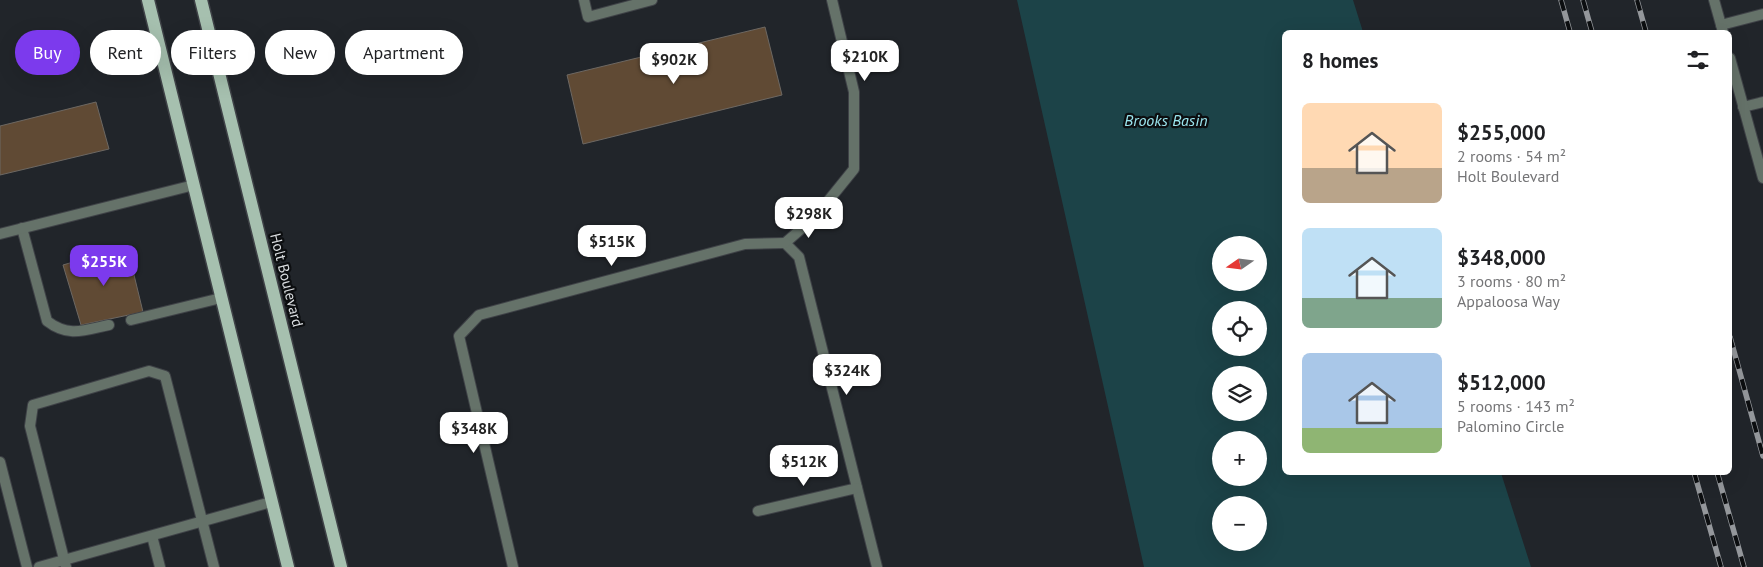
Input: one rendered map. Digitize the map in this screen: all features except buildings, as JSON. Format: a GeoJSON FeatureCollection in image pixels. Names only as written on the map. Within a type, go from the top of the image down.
{"type":"FeatureCollection","features":[{"type":"Feature","properties":{"kind":"main road"},"geometry":{"type":"LineString","coordinates":[[148,0],[288,567]]}},
{"type":"Feature","properties":{"kind":"main road","name":"Holt Boulevard"},"geometry":{"type":"LineString","coordinates":[[201,0],[341,567]]}},
{"type":"Feature","properties":{"kind":"street"},"geometry":{"type":"LineString","coordinates":[[584,0],[588,17],[652,0]]}},
{"type":"Feature","properties":{"kind":"street"},"geometry":{"type":"LineString","coordinates":[[513,567],[459,336],[479,315],[745,244],[785,243],[816,216],[854,169],[854,92],[832,0]]}},
{"type":"Feature","properties":{"kind":"street"},"geometry":{"type":"LineString","coordinates":[[1714,0],[1722,29],[1763,14]]}},
{"type":"Feature","properties":{"kind":"street"},"geometry":{"type":"LineString","coordinates":[[1732,65],[1763,178]]}},
{"type":"Feature","properties":{"kind":"street"},"geometry":{"type":"LineString","coordinates":[[1744,107],[1763,102]]}},
{"type":"Feature","properties":{"kind":"street"},"geometry":{"type":"LineString","coordinates":[[0,234],[194,185]]}},
{"type":"Feature","properties":{"kind":"street"},"geometry":{"type":"LineString","coordinates":[[22,228],[47,322],[57,329],[69,333],[109,325]]}},
{"type":"Feature","properties":{"kind":"street"},"geometry":{"type":"LineString","coordinates":[[785,243],[799,257],[877,567]]}},
{"type":"Feature","properties":{"kind":"street"},"geometry":{"type":"LineString","coordinates":[[131,320],[221,298]]}},
{"type":"Feature","properties":{"kind":"street"},"geometry":{"type":"LineString","coordinates":[[66,563],[30,426],[33,405],[149,371],[165,376],[214,567]]}},
{"type":"Feature","properties":{"kind":"street"},"geometry":{"type":"LineString","coordinates":[[0,462],[27,567]]}},
{"type":"Feature","properties":{"kind":"street"},"geometry":{"type":"LineString","coordinates":[[758,512],[857,488]]}},
{"type":"Feature","properties":{"kind":"street"},"geometry":{"type":"LineString","coordinates":[[39,567],[66,563],[272,502]]}},
{"type":"Feature","properties":{"kind":"street"},"geometry":{"type":"LineString","coordinates":[[152,536],[160,567]]}},
{"type":"Feature","properties":{"kind":"water","name":"Brooks Basin"},"geometry":{"type":"Polygon","coordinates":[[[1017,0],[1353,0],[1362,30],[1282,30],[1282,475],[1502,475],[1531,567],[1144,567],[1017,0]]]}},
{"type":"Feature","properties":{"kind":"railway"},"geometry":{"type":"LineString","coordinates":[[1561,0],[1569,30]]}},
{"type":"Feature","properties":{"kind":"railway"},"geometry":{"type":"LineString","coordinates":[[1583,0],[1591,30]]}},
{"type":"Feature","properties":{"kind":"railway"},"geometry":{"type":"LineString","coordinates":[[1637,0],[1645,30]]}},
{"type":"Feature","properties":{"kind":"railway"},"geometry":{"type":"LineString","coordinates":[[1732,344],[1763,456]]}},
{"type":"Feature","properties":{"kind":"railway"},"geometry":{"type":"LineString","coordinates":[[1695,475],[1721,567]]}},
{"type":"Feature","properties":{"kind":"railway"},"geometry":{"type":"LineString","coordinates":[[1718,475],[1744,567]]}}]}
